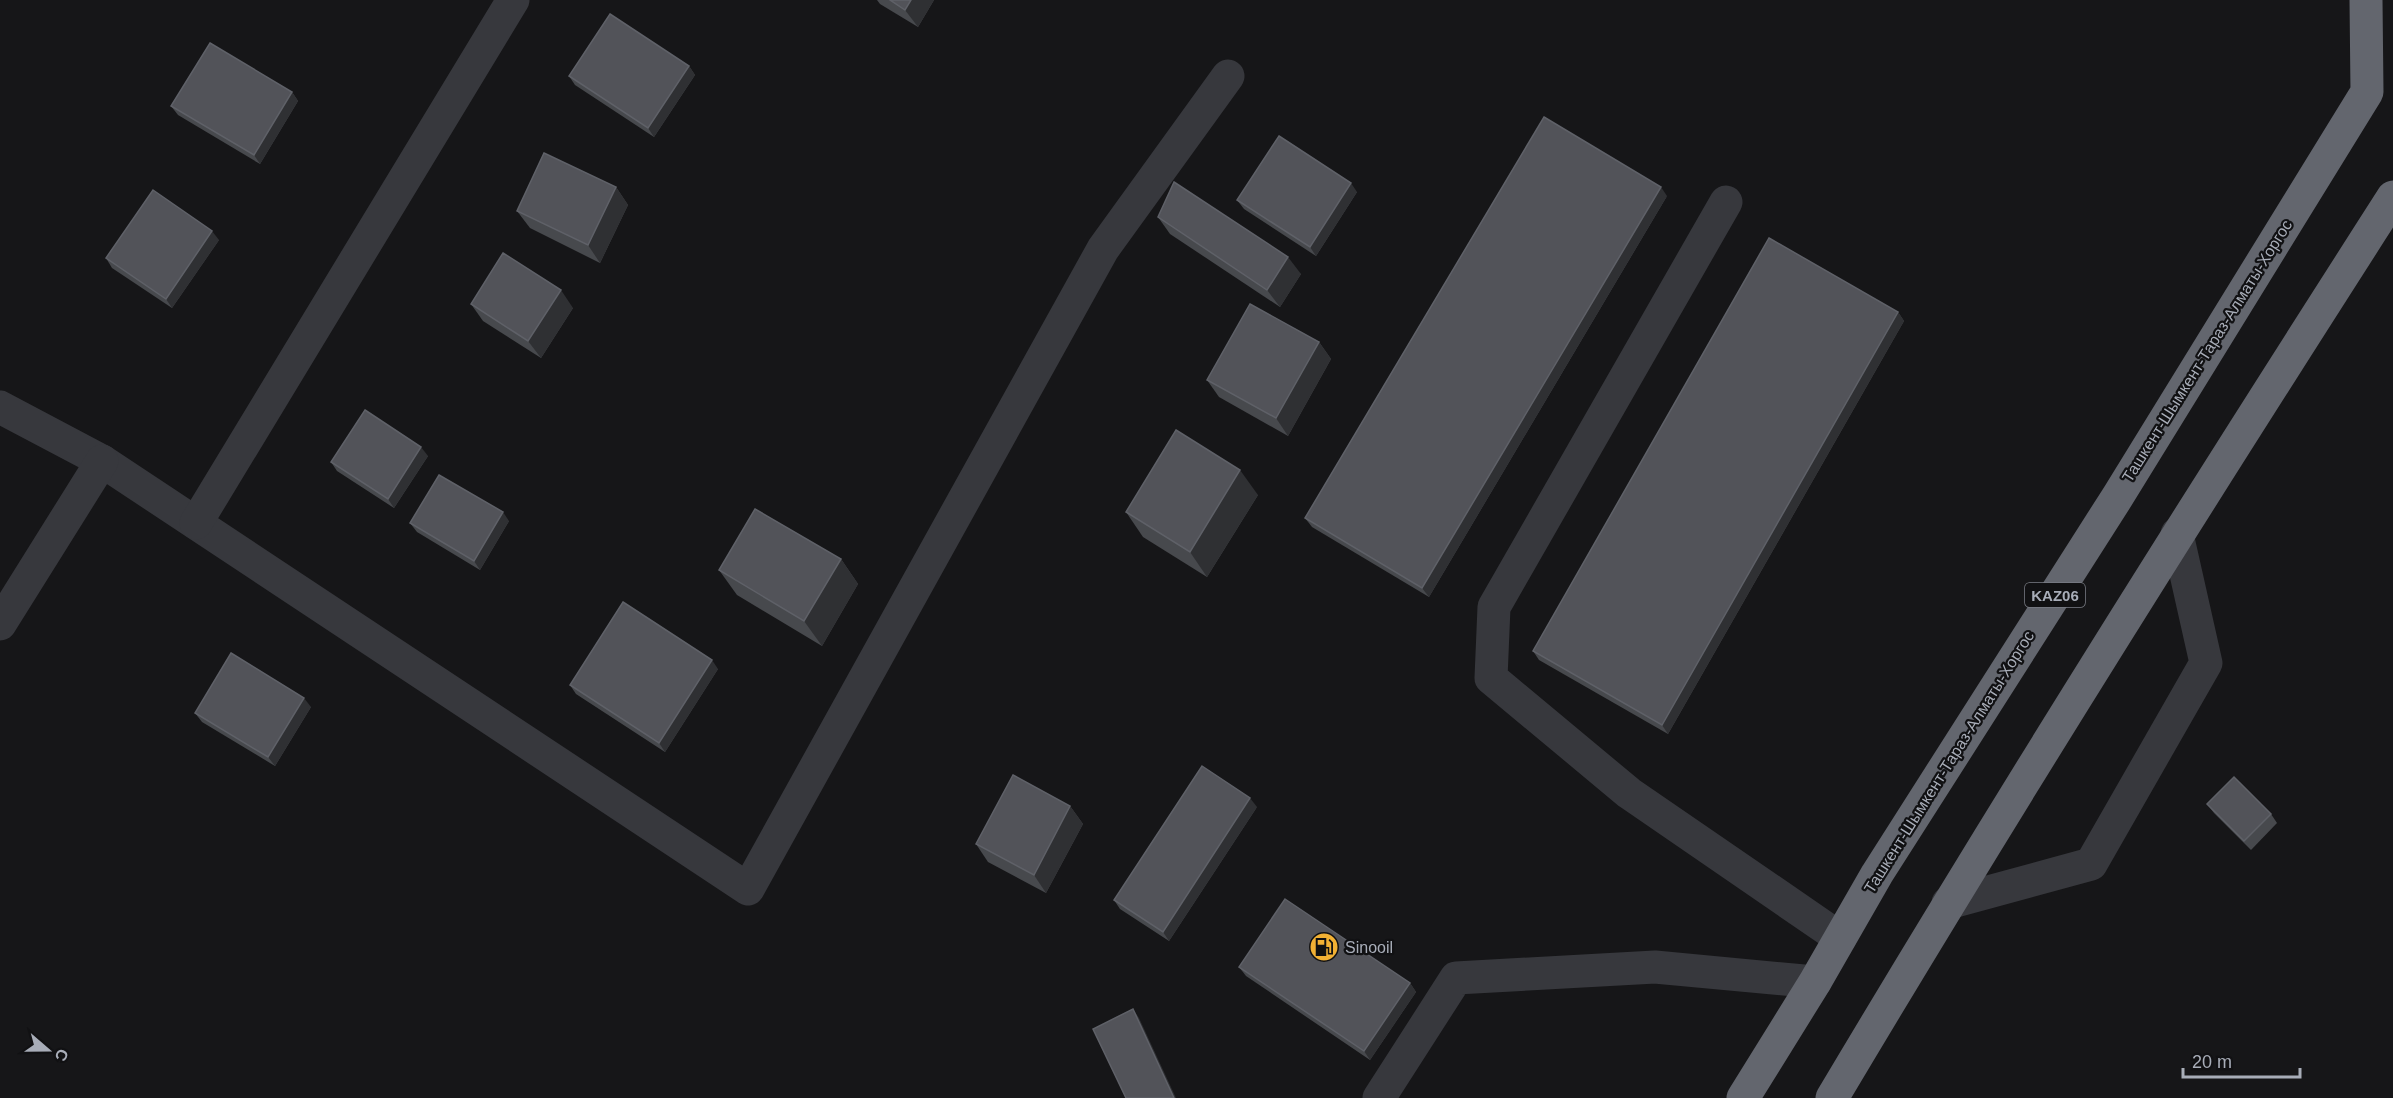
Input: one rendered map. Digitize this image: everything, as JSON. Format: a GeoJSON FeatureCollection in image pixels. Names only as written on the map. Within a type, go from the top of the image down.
{"type":"FeatureCollection","features":[{"type":"Feature","properties":{"kind":"highway","name":"Ташкент-Шымкент-Тараз-Алматы-Хоргос"},"geometry":{"type":"LineString","coordinates":[[1743,1098],[1815,982],[1877,874],[2124,486],[2367,92],[2366,0]]}},
{"type":"Feature","properties":{"kind":"highway"},"geometry":{"type":"LineString","coordinates":[[1832,1098],[1948,903],[2177,534],[2393,197]]}},
{"type":"Feature","properties":{"kind":"street"},"geometry":{"type":"LineString","coordinates":[[196,523],[513,0]]}},
{"type":"Feature","properties":{"kind":"street"},"geometry":{"type":"LineString","coordinates":[[0,406],[102,461],[748,889],[1103,249],[1228,76]]}},
{"type":"Feature","properties":{"kind":"street"},"geometry":{"type":"LineString","coordinates":[[1726,202],[1494,607],[1491,678],[1629,793],[1840,938]]}},
{"type":"Feature","properties":{"kind":"street"},"geometry":{"type":"LineString","coordinates":[[0,624],[102,461]]}},
{"type":"Feature","properties":{"kind":"street"},"geometry":{"type":"LineString","coordinates":[[1948,903],[2091,864],[2206,663],[2177,534]]}},
{"type":"Feature","properties":{"kind":"street"},"geometry":{"type":"LineString","coordinates":[[1379,1098],[1456,978],[1655,967],[1815,982]]}},
{"type":"Feature","properties":{"kind":"building"},"geometry":{"type":"Polygon","coordinates":[[[890,0],[911,0],[905,10],[890,0]]]}},
{"type":"Feature","properties":{"kind":"building"},"geometry":{"type":"Polygon","coordinates":[[[610,14],[689,66],[648,128],[569,76],[610,14]]]}},
{"type":"Feature","properties":{"kind":"building"},"geometry":{"type":"Polygon","coordinates":[[[210,43],[292,92],[254,155],[171,106],[210,43]]]}},
{"type":"Feature","properties":{"kind":"building"},"geometry":{"type":"Polygon","coordinates":[[[1544,117],[1661,187],[1422,588],[1305,518],[1544,117]]]}},
{"type":"Feature","properties":{"kind":"building"},"geometry":{"type":"Polygon","coordinates":[[[1279,136],[1351,183],[1310,247],[1237,200],[1279,136]]]}},
{"type":"Feature","properties":{"kind":"building"},"geometry":{"type":"Polygon","coordinates":[[[544,153],[616,187],[588,245],[517,211],[544,153]]]}},
{"type":"Feature","properties":{"kind":"building"},"geometry":{"type":"Polygon","coordinates":[[[1174,182],[1288,257],[1267,290],[1158,217],[1174,182]]]}},
{"type":"Feature","properties":{"kind":"building"},"geometry":{"type":"Polygon","coordinates":[[[153,190],[212,231],[166,299],[106,258],[153,190]]]}},
{"type":"Feature","properties":{"kind":"building"},"geometry":{"type":"Polygon","coordinates":[[[1769,238],[1898,312],[1662,725],[1533,651],[1769,238]]]}},
{"type":"Feature","properties":{"kind":"building"},"geometry":{"type":"Polygon","coordinates":[[[503,253],[561,290],[528,341],[471,304],[503,253]]]}},
{"type":"Feature","properties":{"kind":"building"},"geometry":{"type":"Polygon","coordinates":[[[1250,304],[1319,342],[1276,418],[1207,380],[1250,304]]]}},
{"type":"Feature","properties":{"kind":"building"},"geometry":{"type":"Polygon","coordinates":[[[365,410],[421,447],[388,499],[331,462],[365,410]]]}},
{"type":"Feature","properties":{"kind":"building"},"geometry":{"type":"Polygon","coordinates":[[[1176,430],[1240,470],[1190,552],[1126,512],[1176,430]]]}},
{"type":"Feature","properties":{"kind":"building"},"geometry":{"type":"Polygon","coordinates":[[[439,475],[503,512],[474,561],[410,523],[439,475]]]}},
{"type":"Feature","properties":{"kind":"building"},"geometry":{"type":"Polygon","coordinates":[[[755,509],[841,559],[804,621],[719,570],[755,509]]]}},
{"type":"Feature","properties":{"kind":"building"},"geometry":{"type":"Polygon","coordinates":[[[623,602],[712,660],[659,743],[570,685],[623,602]]]}},
{"type":"Feature","properties":{"kind":"building"},"geometry":{"type":"Polygon","coordinates":[[[231,653],[304,698],[268,757],[195,713],[231,653]]]}},
{"type":"Feature","properties":{"kind":"building"},"geometry":{"type":"Polygon","coordinates":[[[1202,766],[1250,798],[1163,932],[1114,900],[1202,766]]]}},
{"type":"Feature","properties":{"kind":"building"},"geometry":{"type":"Polygon","coordinates":[[[1013,775],[1070,806],[1034,875],[976,844],[1013,775]]]}},
{"type":"Feature","properties":{"kind":"building"},"geometry":{"type":"Polygon","coordinates":[[[2234,777],[2271,814],[2244,841],[2207,804],[2234,777]]]}},
{"type":"Feature","properties":{"kind":"building"},"geometry":{"type":"Polygon","coordinates":[[[1285,899],[1410,983],[1364,1051],[1239,967],[1285,899]]]}},
{"type":"Feature","properties":{"kind":"building"},"geometry":{"type":"Polygon","coordinates":[[[1133,1009],[1174,1098],[1126,1098],[1093,1029],[1133,1009]]]}},
{"type":"Feature","properties":{"kind":"place","name":"Sinooil"},"geometry":{"type":"Point","coordinates":[1324,947]}}]}
